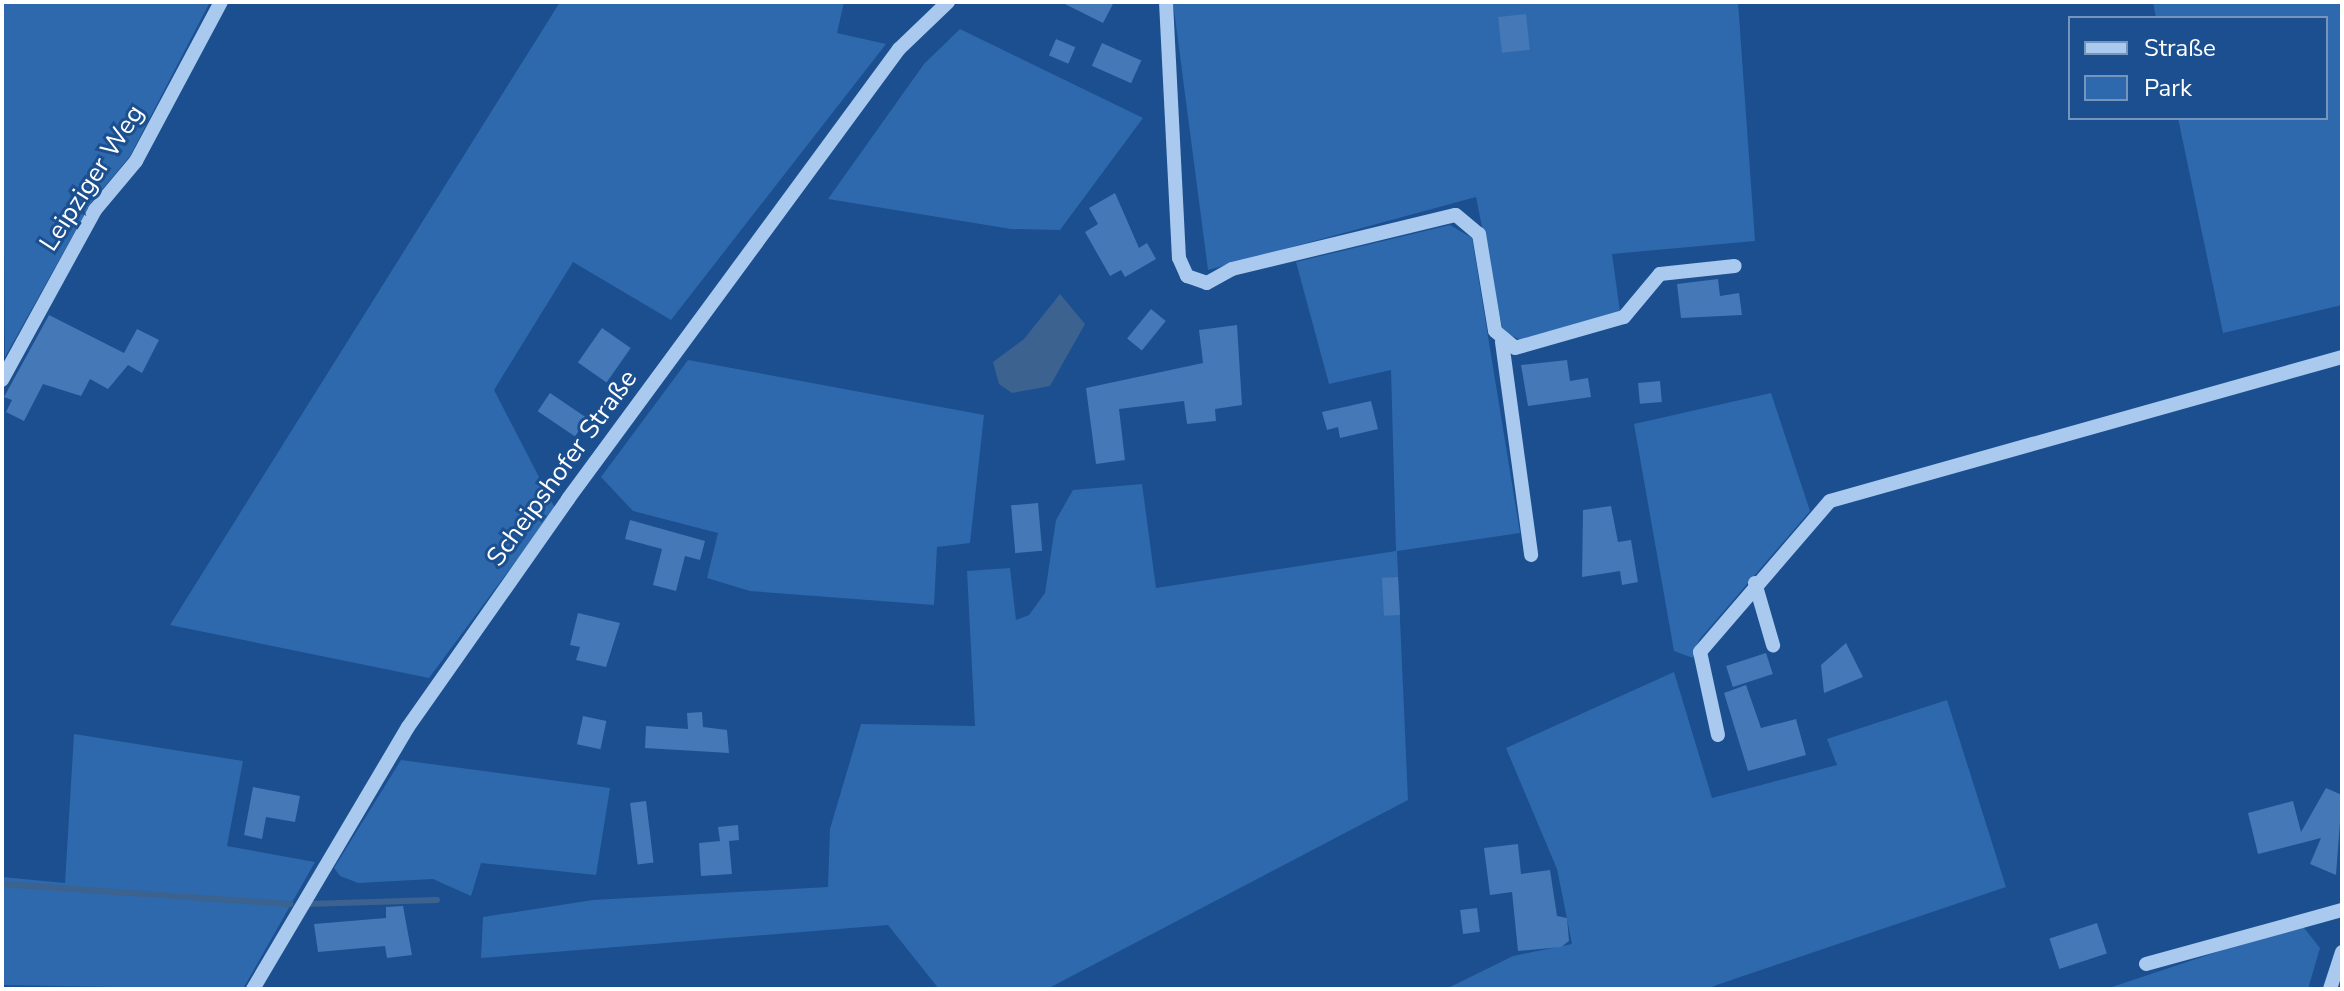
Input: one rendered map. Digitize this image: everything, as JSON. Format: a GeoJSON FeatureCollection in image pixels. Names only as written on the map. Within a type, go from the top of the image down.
{"type":"FeatureCollection","features":[{"type":"Feature","properties":{"kind":"street","name":"Leipziger Weg"},"geometry":{"type":"LineString","coordinates":[[2,380],[95,210],[136,161],[221,2]]}},
{"type":"Feature","properties":{"kind":"street","name":"Scheipshofer Straße"},"geometry":{"type":"LineString","coordinates":[[253,989],[408,727],[549,525],[899,49],[948,2]]}},
{"type":"Feature","properties":{"kind":"street"},"geometry":{"type":"LineString","coordinates":[[1166,2],[1179,258],[1187,276],[1207,283],[1232,269],[1456,215],[1479,234],[1502,342],[1531,555]]}},
{"type":"Feature","properties":{"kind":"street"},"geometry":{"type":"LineString","coordinates":[[1502,342],[1515,348],[1624,317],[1660,274],[1735,266]]}},
{"type":"Feature","properties":{"kind":"street"},"geometry":{"type":"LineString","coordinates":[[1718,735],[1700,652],[1812,517],[1849,493],[2342,357]]}},
{"type":"Feature","properties":{"kind":"street"},"geometry":{"type":"LineString","coordinates":[[1755,583],[1773,645]]}},
{"type":"Feature","properties":{"kind":"street"},"geometry":{"type":"LineString","coordinates":[[2146,964],[2342,910]]}},
{"type":"Feature","properties":{"kind":"street"},"geometry":{"type":"LineString","coordinates":[[2330,989],[2342,952]]}},
{"type":"Feature","properties":{"kind":"green space"},"geometry":{"type":"Polygon","coordinates":[[[2,2],[210,2],[130,156],[91,203],[5,357],[2,2]]]}},
{"type":"Feature","properties":{"kind":"green space"},"geometry":{"type":"Polygon","coordinates":[[[560,2],[844,2],[837,33],[886,44],[671,320],[573,262],[494,390],[555,508],[429,678],[170,625],[560,2]]]}},
{"type":"Feature","properties":{"kind":"green space"},"geometry":{"type":"Polygon","coordinates":[[[1173,2],[1738,2],[1755,241],[1612,254],[1620,312],[1524,341],[1503,332],[1476,197],[1208,270],[1173,2]]]}},
{"type":"Feature","properties":{"kind":"green space"},"geometry":{"type":"Polygon","coordinates":[[[2153,2],[2342,2],[2342,305],[2223,333],[2178,120],[2328,120],[2328,16],[2156,16],[2153,2]]]}},
{"type":"Feature","properties":{"kind":"green space"},"geometry":{"type":"Polygon","coordinates":[[[960,29],[1143,118],[1060,230],[1011,229],[828,199],[924,64],[960,29]]]}},
{"type":"Feature","properties":{"kind":"green space"},"geometry":{"type":"Polygon","coordinates":[[[1450,225],[1472,238],[1520,533],[1397,551],[1408,800],[1047,989],[939,989],[888,925],[481,958],[483,917],[593,900],[828,887],[830,829],[861,724],[975,726],[967,571],[1010,568],[1016,620],[1029,615],[1045,593],[1056,520],[1073,490],[1142,484],[1156,588],[1396,551],[1391,370],[1329,384],[1296,262],[1450,225]]]}},
{"type":"Feature","properties":{"kind":"green space"},"geometry":{"type":"Polygon","coordinates":[[[688,360],[984,415],[970,543],[937,547],[934,605],[750,591],[707,578],[718,533],[633,511],[601,477],[688,360]]]}},
{"type":"Feature","properties":{"kind":"green space"},"geometry":{"type":"Polygon","coordinates":[[[1771,393],[1810,511],[1699,640],[1693,658],[1674,651],[1634,424],[1771,393]]]}},
{"type":"Feature","properties":{"kind":"green space"},"geometry":{"type":"Polygon","coordinates":[[[1674,672],[1712,798],[1837,765],[1827,739],[1947,700],[2006,887],[1705,989],[1446,989],[1513,956],[1572,944],[1557,869],[1506,748],[1674,672]]]}},
{"type":"Feature","properties":{"kind":"green space"},"geometry":{"type":"Polygon","coordinates":[[[74,734],[243,761],[227,846],[315,862],[243,989],[2,985],[2,877],[65,883],[74,734]]]}},
{"type":"Feature","properties":{"kind":"green space"},"geometry":{"type":"Polygon","coordinates":[[[401,760],[610,788],[596,875],[481,863],[471,896],[433,879],[358,883],[340,876],[334,868],[401,760]]]}},
{"type":"Feature","properties":{"kind":"green space"},"geometry":{"type":"Polygon","coordinates":[[[2301,924],[2320,948],[2308,989],[2106,989],[2301,924]]]}},
{"type":"Feature","properties":{"kind":"shaded area"},"geometry":{"type":"Polygon","coordinates":[[[1060,294],[1085,324],[1050,386],[1012,393],[999,384],[993,362],[1024,339],[1060,294]]]}},
{"type":"Feature","properties":{"kind":"building"},"geometry":{"type":"Polygon","coordinates":[[[1061,2],[1114,2],[1103,23],[1061,2]]]}},
{"type":"Feature","properties":{"kind":"building"},"geometry":{"type":"Polygon","coordinates":[[[1526,14],[1530,50],[1502,53],[1498,17],[1526,14]]]}},
{"type":"Feature","properties":{"kind":"building"},"geometry":{"type":"Polygon","coordinates":[[[1056,39],[1075,47],[1068,64],[1049,56],[1056,39]]]}},
{"type":"Feature","properties":{"kind":"building"},"geometry":{"type":"Polygon","coordinates":[[[1102,43],[1141,60],[1131,83],[1092,66],[1102,43]]]}},
{"type":"Feature","properties":{"kind":"building"},"geometry":{"type":"Polygon","coordinates":[[[1115,193],[1139,248],[1147,243],[1156,259],[1125,277],[1121,270],[1110,276],[1085,232],[1098,224],[1089,208],[1115,193]]]}},
{"type":"Feature","properties":{"kind":"building"},"geometry":{"type":"Polygon","coordinates":[[[1718,279],[1720,296],[1739,293],[1742,315],[1681,318],[1677,284],[1718,279]]]}},
{"type":"Feature","properties":{"kind":"building"},"geometry":{"type":"Polygon","coordinates":[[[1151,309],[1166,321],[1142,350],[1127,339],[1151,309]]]}},
{"type":"Feature","properties":{"kind":"building"},"geometry":{"type":"Polygon","coordinates":[[[49,315],[124,353],[137,329],[159,340],[142,373],[128,365],[108,389],[90,379],[81,396],[43,384],[24,421],[6,412],[12,400],[4,397],[49,315]]]}},
{"type":"Feature","properties":{"kind":"building"},"geometry":{"type":"Polygon","coordinates":[[[1237,325],[1242,405],[1215,409],[1216,421],[1187,424],[1184,401],[1119,409],[1125,460],[1096,464],[1086,388],[1203,363],[1199,330],[1237,325]]]}},
{"type":"Feature","properties":{"kind":"building"},"geometry":{"type":"Polygon","coordinates":[[[602,328],[631,348],[607,382],[578,362],[602,328]]]}},
{"type":"Feature","properties":{"kind":"building"},"geometry":{"type":"Polygon","coordinates":[[[1567,360],[1570,381],[1588,378],[1591,397],[1528,406],[1521,365],[1567,360]]]}},
{"type":"Feature","properties":{"kind":"building"},"geometry":{"type":"Polygon","coordinates":[[[1660,381],[1662,402],[1640,404],[1638,383],[1660,381]]]}},
{"type":"Feature","properties":{"kind":"building"},"geometry":{"type":"Polygon","coordinates":[[[550,393],[587,418],[575,436],[538,411],[550,393]]]}},
{"type":"Feature","properties":{"kind":"building"},"geometry":{"type":"Polygon","coordinates":[[[1371,401],[1378,429],[1340,438],[1338,427],[1327,430],[1322,412],[1371,401]]]}},
{"type":"Feature","properties":{"kind":"building"},"geometry":{"type":"Polygon","coordinates":[[[1038,503],[1042,551],[1015,553],[1011,505],[1038,503]]]}},
{"type":"Feature","properties":{"kind":"building"},"geometry":{"type":"Polygon","coordinates":[[[1611,506],[1618,542],[1631,540],[1638,582],[1622,585],[1620,571],[1582,577],[1583,510],[1611,506]]]}},
{"type":"Feature","properties":{"kind":"building"},"geometry":{"type":"Polygon","coordinates":[[[630,520],[705,541],[700,560],[685,556],[676,591],[653,585],[662,549],[625,539],[630,520]]]}},
{"type":"Feature","properties":{"kind":"building"},"geometry":{"type":"Polygon","coordinates":[[[1398,577],[1400,615],[1384,616],[1382,578],[1398,577]]]}},
{"type":"Feature","properties":{"kind":"building"},"geometry":{"type":"Polygon","coordinates":[[[578,613],[620,623],[606,667],[576,660],[580,647],[570,645],[578,613]]]}},
{"type":"Feature","properties":{"kind":"building"},"geometry":{"type":"Polygon","coordinates":[[[1846,643],[1863,677],[1824,693],[1821,665],[1846,643]]]}},
{"type":"Feature","properties":{"kind":"building"},"geometry":{"type":"Polygon","coordinates":[[[1766,653],[1773,674],[1733,687],[1726,666],[1766,653]]]}},
{"type":"Feature","properties":{"kind":"building"},"geometry":{"type":"Polygon","coordinates":[[[1746,685],[1761,728],[1796,719],[1806,755],[1748,771],[1724,693],[1746,685]]]}},
{"type":"Feature","properties":{"kind":"building"},"geometry":{"type":"Polygon","coordinates":[[[702,712],[703,727],[727,730],[729,753],[645,748],[646,726],[688,729],[687,713],[702,712]]]}},
{"type":"Feature","properties":{"kind":"building"},"geometry":{"type":"Polygon","coordinates":[[[583,716],[606,721],[600,749],[577,744],[583,716]]]}},
{"type":"Feature","properties":{"kind":"building"},"geometry":{"type":"Polygon","coordinates":[[[253,787],[300,796],[295,822],[266,817],[262,839],[244,835],[253,787]]]}},
{"type":"Feature","properties":{"kind":"building"},"geometry":{"type":"Polygon","coordinates":[[[2326,788],[2342,795],[2336,875],[2310,864],[2321,838],[2258,854],[2248,813],[2293,801],[2301,832],[2326,788]]]}},
{"type":"Feature","properties":{"kind":"building"},"geometry":{"type":"Polygon","coordinates":[[[646,801],[654,863],[638,864],[630,803],[646,801]]]}},
{"type":"Feature","properties":{"kind":"building"},"geometry":{"type":"Polygon","coordinates":[[[738,825],[739,840],[729,841],[732,874],[701,876],[699,843],[720,841],[718,827],[738,825]]]}},
{"type":"Feature","properties":{"kind":"building"},"geometry":{"type":"Polygon","coordinates":[[[1518,844],[1521,874],[1550,870],[1557,916],[1567,918],[1569,941],[1561,947],[1518,951],[1512,892],[1490,895],[1484,848],[1518,844]]]}},
{"type":"Feature","properties":{"kind":"building"},"geometry":{"type":"Polygon","coordinates":[[[403,906],[412,955],[387,958],[385,946],[318,952],[314,924],[386,918],[386,907],[403,906]]]}},
{"type":"Feature","properties":{"kind":"building"},"geometry":{"type":"Polygon","coordinates":[[[1477,908],[1480,932],[1463,934],[1460,910],[1477,908]]]}},
{"type":"Feature","properties":{"kind":"building"},"geometry":{"type":"Polygon","coordinates":[[[2097,923],[2107,953],[2059,969],[2049,938],[2097,923]]]}},
{"type":"Feature","properties":{"kind":"waterway"},"geometry":{"type":"LineString","coordinates":[[2,884],[290,904]]}},
{"type":"Feature","properties":{"kind":"waterway"},"geometry":{"type":"LineString","coordinates":[[308,904],[437,900]]}}]}
